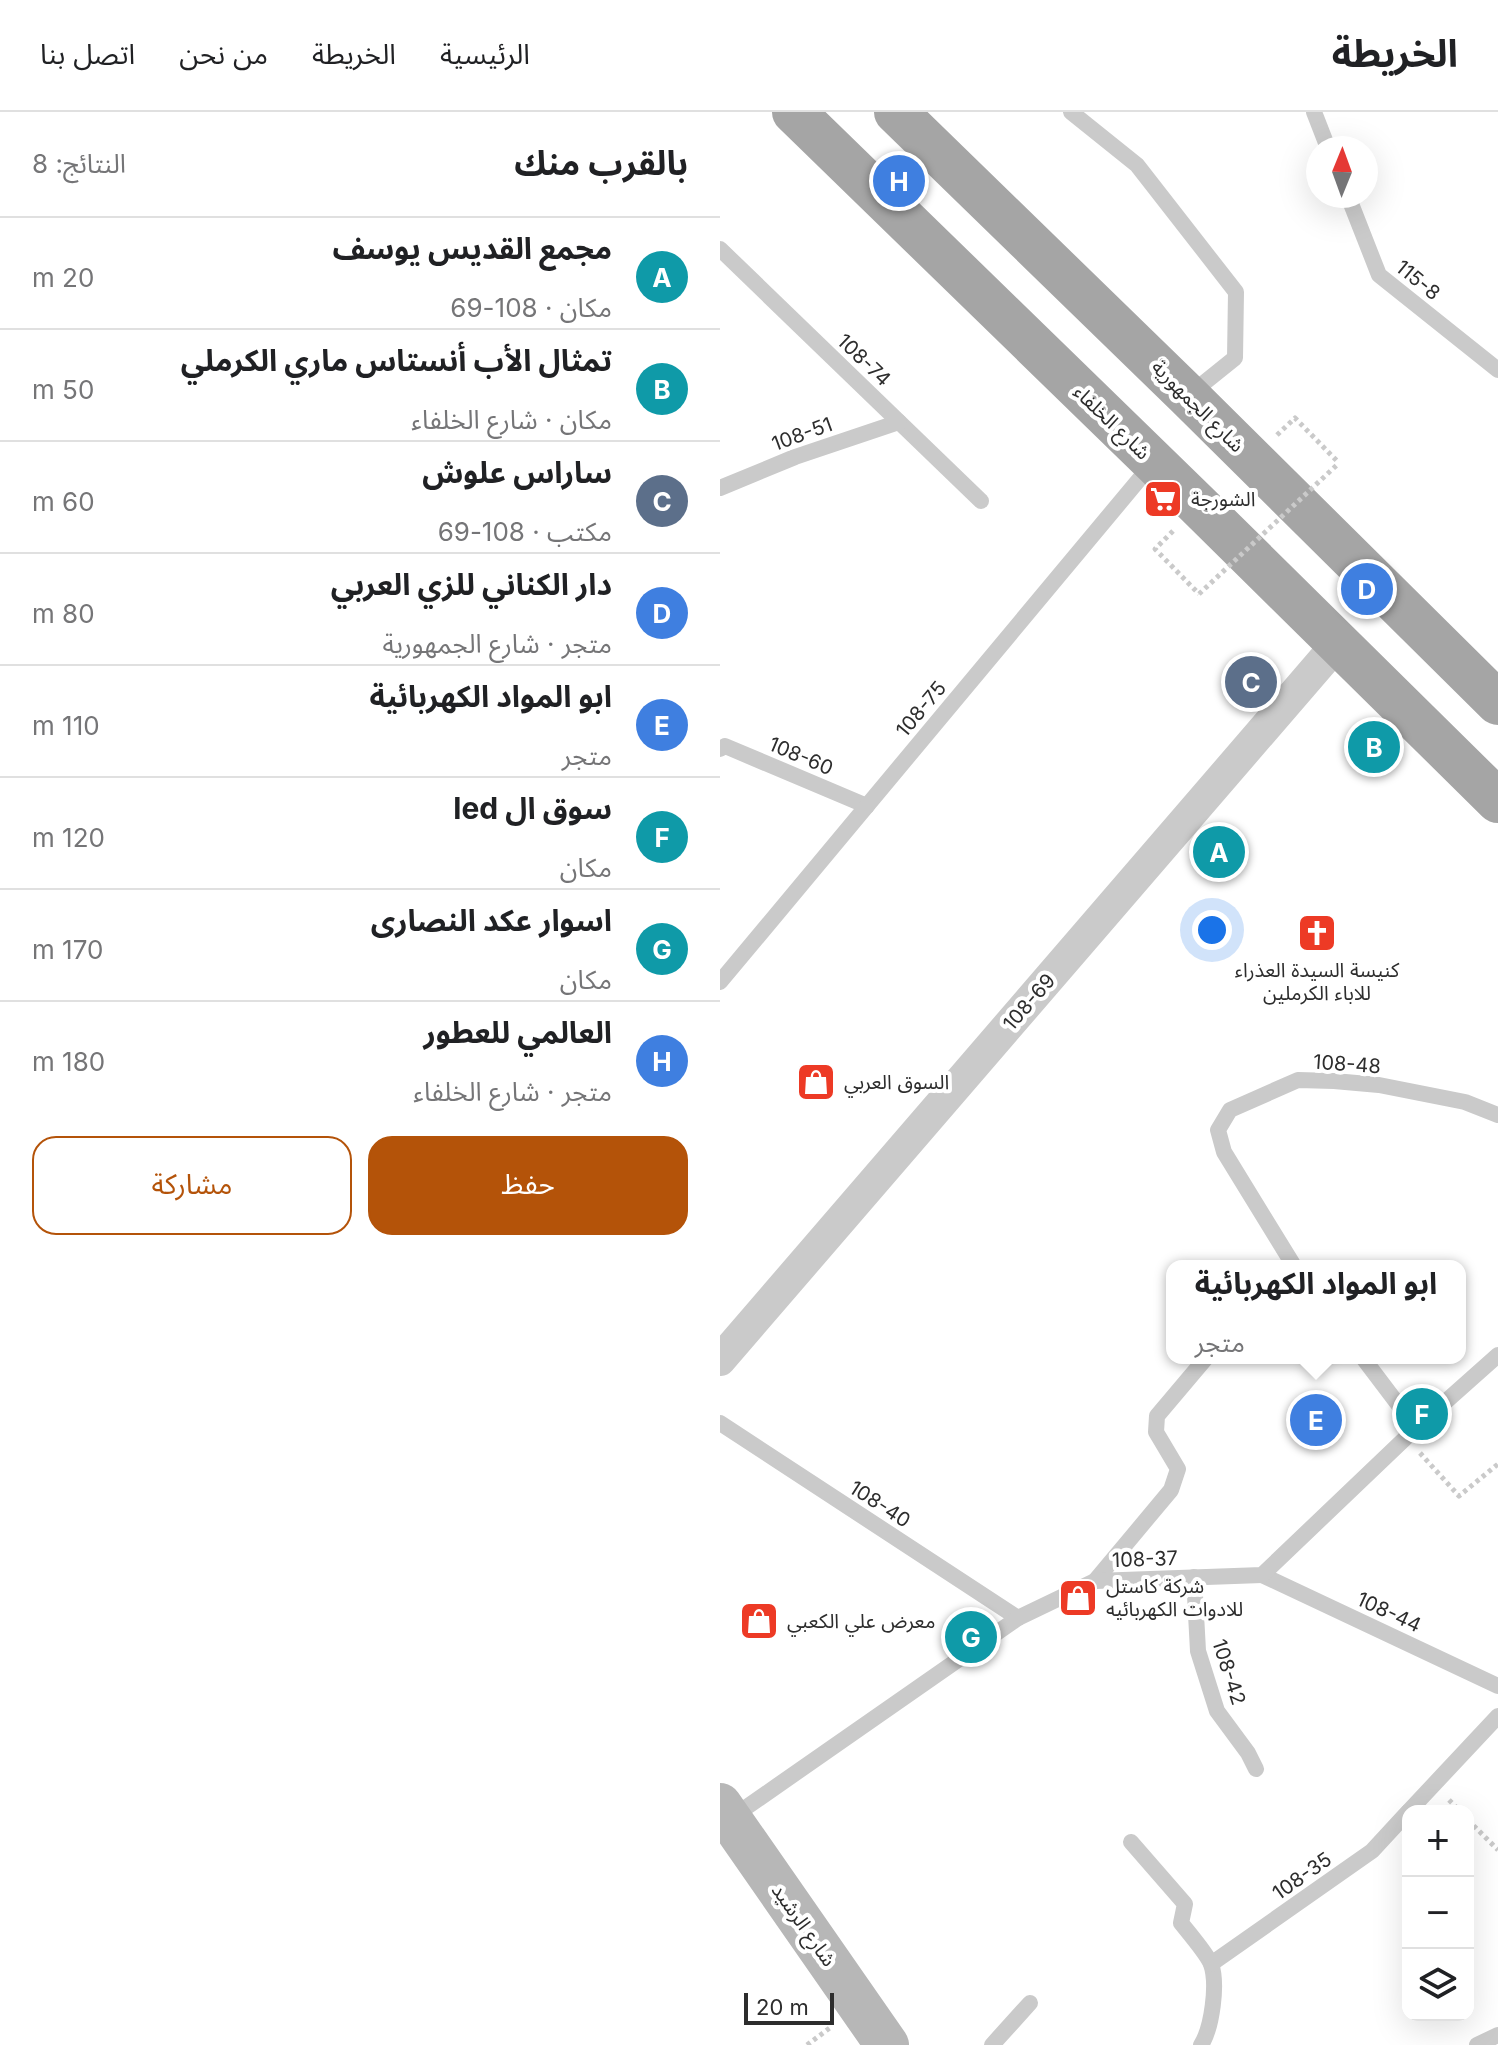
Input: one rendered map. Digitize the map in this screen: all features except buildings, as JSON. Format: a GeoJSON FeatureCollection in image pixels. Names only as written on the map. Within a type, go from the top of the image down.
{"type":"FeatureCollection","features":[{"type":"Feature","properties":{"kind":"main road","name":"شارع الخلفاء"},"geometry":{"type":"LineString","coordinates":[[794,112],[1498,801]]}},
{"type":"Feature","properties":{"kind":"main road","name":"شارع الجمهورية"},"geometry":{"type":"LineString","coordinates":[[896,112],[1498,703]]}},
{"type":"Feature","properties":{"kind":"main road","name":"شارع الرشيد"},"geometry":{"type":"LineString","coordinates":[[723,1816],[887,2045]]}},
{"type":"Feature","properties":{"kind":"street","name":"108-69"},"geometry":{"type":"LineString","coordinates":[[720,1360],[1338,643]]}},
{"type":"Feature","properties":{"kind":"lane"},"geometry":{"type":"LineString","coordinates":[[1071,112],[1137,165],[1236,292],[1235,358],[1188,396]]}},
{"type":"Feature","properties":{"kind":"lane"},"geometry":{"type":"LineString","coordinates":[[1314,112],[1323,136]]}},
{"type":"Feature","properties":{"kind":"lane","name":"115-8"},"geometry":{"type":"LineString","coordinates":[[1353,208],[1379,275],[1498,370]]}},
{"type":"Feature","properties":{"kind":"lane","name":"108-74"},"geometry":{"type":"LineString","coordinates":[[720,249],[981,501]]}},
{"type":"Feature","properties":{"kind":"lane","name":"108-51"},"geometry":{"type":"LineString","coordinates":[[720,488],[795,457],[899,422]]}},
{"type":"Feature","properties":{"kind":"lane","name":"108-75"},"geometry":{"type":"LineString","coordinates":[[720,982],[1154,462]]}},
{"type":"Feature","properties":{"kind":"lane","name":"108-60"},"geometry":{"type":"LineString","coordinates":[[720,749],[725,746],[867,806]]}},
{"type":"Feature","properties":{"kind":"lane","name":"108-48"},"geometry":{"type":"LineString","coordinates":[[1287,1260],[1224,1152],[1218,1130],[1230,1110],[1298,1080],[1379,1085],[1465,1102],[1498,1115]]}},
{"type":"Feature","properties":{"kind":"lane"},"geometry":{"type":"LineString","coordinates":[[1262,1575],[1498,1355]]}},
{"type":"Feature","properties":{"kind":"lane"},"geometry":{"type":"LineString","coordinates":[[1095,1581],[1171,1490],[1178,1469],[1156,1432],[1157,1416],[1201,1364]]}},
{"type":"Feature","properties":{"kind":"lane"},"geometry":{"type":"LineString","coordinates":[[1367,1364],[1411,1433]]}},
{"type":"Feature","properties":{"kind":"lane","name":"108-40"},"geometry":{"type":"LineString","coordinates":[[720,1423],[1018,1618]]}},
{"type":"Feature","properties":{"kind":"lane","name":"108-37"},"geometry":{"type":"LineString","coordinates":[[723,1816],[1018,1618],[1095,1581],[1262,1575]]}},
{"type":"Feature","properties":{"kind":"lane","name":"108-44"},"geometry":{"type":"LineString","coordinates":[[1262,1575],[1498,1686]]}},
{"type":"Feature","properties":{"kind":"lane","name":"108-42"},"geometry":{"type":"LineString","coordinates":[[1194,1577],[1198,1651],[1217,1711],[1256,1769]]}},
{"type":"Feature","properties":{"kind":"lane","name":"108-35"},"geometry":{"type":"LineString","coordinates":[[1415,1805],[1498,1716]]}},
{"type":"Feature","properties":{"kind":"lane","name":"108-35"},"geometry":{"type":"LineString","coordinates":[[1211,1964],[1372,1851],[1402,1819]]}},
{"type":"Feature","properties":{"kind":"lane"},"geometry":{"type":"LineString","coordinates":[[1131,1842],[1185,1904],[1181,1923],[1211,1964],[1215,1997],[1206,2038],[1201,2045]]}},
{"type":"Feature","properties":{"kind":"lane"},"geometry":{"type":"LineString","coordinates":[[992,2045],[1030,2003]]}},
{"type":"Feature","properties":{"kind":"lane"},"geometry":{"type":"LineString","coordinates":[[1477,2045],[1498,2035]]}},
{"type":"Feature","properties":{"kind":"path"},"geometry":{"type":"LineString","coordinates":[[1155,549],[1199,594],[1339,463],[1295,418]]}},
{"type":"Feature","properties":{"kind":"path"},"geometry":{"type":"LineString","coordinates":[[1411,1433],[1459,1496],[1498,1464]]}},
{"type":"Feature","properties":{"kind":"path"},"geometry":{"type":"LineString","coordinates":[[1474,1826],[1498,1850]]}},
{"type":"Feature","properties":{"kind":"place","name":"العالمي للعطور"},"geometry":{"type":"Point","coordinates":[899,181]}},
{"type":"Feature","properties":{"kind":"place","name":"الشورجة"},"geometry":{"type":"Point","coordinates":[1163,499]}},
{"type":"Feature","properties":{"kind":"place","name":"دار الكناني للزي العربي"},"geometry":{"type":"Point","coordinates":[1367,589]}},
{"type":"Feature","properties":{"kind":"place","name":"ساراس علوش"},"geometry":{"type":"Point","coordinates":[1251,682]}},
{"type":"Feature","properties":{"kind":"place","name":"تمثال الأب أنستاس ماري الكرملي"},"geometry":{"type":"Point","coordinates":[1374,747]}},
{"type":"Feature","properties":{"kind":"place","name":"مجمع القديس يوسف"},"geometry":{"type":"Point","coordinates":[1219,852]}},
{"type":"Feature","properties":{"kind":"place","name":"كنيسة السيدة العذراء للاباء الكرملين"},"geometry":{"type":"Point","coordinates":[1317,933]}},
{"type":"Feature","properties":{"kind":"place","name":"السوق العربي"},"geometry":{"type":"Point","coordinates":[816,1082]}},
{"type":"Feature","properties":{"kind":"place","name":"سوق ال led"},"geometry":{"type":"Point","coordinates":[1422,1414]}},
{"type":"Feature","properties":{"kind":"place","name":"ابو المواد الكهربائية"},"geometry":{"type":"Point","coordinates":[1316,1420]}},
{"type":"Feature","properties":{"kind":"place","name":"شركة كاستل للادوات الكهربائيه"},"geometry":{"type":"Point","coordinates":[1078,1598]}},
{"type":"Feature","properties":{"kind":"place","name":"معرض علي الكعبي"},"geometry":{"type":"Point","coordinates":[759,1621]}},
{"type":"Feature","properties":{"kind":"place","name":"اسوار عكد النصارى"},"geometry":{"type":"Point","coordinates":[971,1637]}}]}
